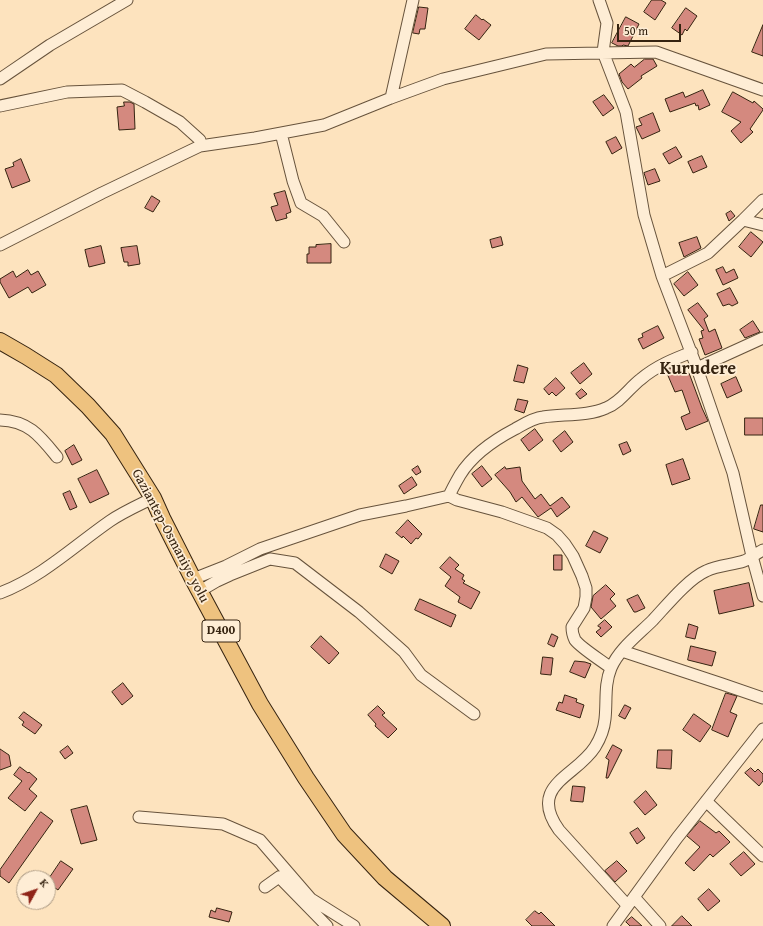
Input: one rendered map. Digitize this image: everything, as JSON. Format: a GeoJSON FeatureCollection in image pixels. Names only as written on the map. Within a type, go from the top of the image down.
{"type":"FeatureCollection","features":[{"type":"Feature","properties":{"kind":"highway","name":"Gaziantep-Osmaniye yolu"},"geometry":{"type":"LineString","coordinates":[[0,341],[56,375],[88,406],[113,434],[153,498],[162,518],[260,704],[306,778],[344,834],[385,878],[442,926]]}},
{"type":"Feature","properties":{"kind":"street"},"geometry":{"type":"LineString","coordinates":[[0,79],[50,45],[127,0]]}},
{"type":"Feature","properties":{"kind":"street"},"geometry":{"type":"LineString","coordinates":[[391,98],[413,0]]}},
{"type":"Feature","properties":{"kind":"street"},"geometry":{"type":"LineString","coordinates":[[599,0],[607,23],[604,52],[626,112],[644,215],[662,276],[692,352],[733,474],[763,596]]}},
{"type":"Feature","properties":{"kind":"street"},"geometry":{"type":"LineString","coordinates":[[0,246],[102,193],[200,146],[324,125],[443,79],[546,54],[656,52],[763,90]]}},
{"type":"Feature","properties":{"kind":"street"},"geometry":{"type":"LineString","coordinates":[[0,106],[68,92],[122,90],[180,122],[200,140],[200,146]]}},
{"type":"Feature","properties":{"kind":"street"},"geometry":{"type":"LineString","coordinates":[[281,133],[293,180],[301,203],[323,216],[344,242]]}},
{"type":"Feature","properties":{"kind":"street"},"geometry":{"type":"LineString","coordinates":[[662,276],[708,253],[763,200]]}},
{"type":"Feature","properties":{"kind":"street"},"geometry":{"type":"LineString","coordinates":[[743,220],[763,225]]}},
{"type":"Feature","properties":{"kind":"street"},"geometry":{"type":"LineString","coordinates":[[697,368],[763,338]]}},
{"type":"Feature","properties":{"kind":"street"},"geometry":{"type":"LineString","coordinates":[[449,496],[460,474],[470,462],[480,452],[502,436],[530,421],[541,417],[595,412],[606,408],[618,402],[640,379],[652,370],[692,352]]}},
{"type":"Feature","properties":{"kind":"street"},"geometry":{"type":"LineString","coordinates":[[0,420],[10,420],[32,430],[42,438],[57,457]]}},
{"type":"Feature","properties":{"kind":"street"},"geometry":{"type":"LineString","coordinates":[[197,585],[226,566],[260,549],[360,515],[449,496],[457,500],[502,512],[547,528],[557,535],[573,556],[586,588],[584,608],[572,627],[573,635],[581,646],[611,668]]}},
{"type":"Feature","properties":{"kind":"street"},"geometry":{"type":"LineString","coordinates":[[1,592],[48,567],[111,521],[153,498]]}},
{"type":"Feature","properties":{"kind":"street"},"geometry":{"type":"LineString","coordinates":[[660,926],[630,901],[559,830],[553,822],[549,812],[550,796],[557,782],[584,761],[598,741],[605,720],[606,683],[611,668],[622,651],[696,577],[715,567],[745,560],[763,550]]}},
{"type":"Feature","properties":{"kind":"street"},"geometry":{"type":"LineString","coordinates":[[197,585],[217,581],[270,559],[294,564],[359,612],[404,652],[421,675],[474,714]]}},
{"type":"Feature","properties":{"kind":"street"},"geometry":{"type":"LineString","coordinates":[[622,651],[763,698]]}},
{"type":"Feature","properties":{"kind":"street"},"geometry":{"type":"LineString","coordinates":[[613,926],[677,838],[763,729]]}},
{"type":"Feature","properties":{"kind":"street"},"geometry":{"type":"LineString","coordinates":[[706,801],[763,856]]}},
{"type":"Feature","properties":{"kind":"street"},"geometry":{"type":"LineString","coordinates":[[139,817],[224,824],[260,840],[312,899],[354,926]]}},
{"type":"Feature","properties":{"kind":"street"},"geometry":{"type":"LineString","coordinates":[[264,887],[278,877],[328,926]]}},
{"type":"Feature","properties":{"kind":"building"},"geometry":{"type":"Polygon","coordinates":[[[652,0],[661,0],[666,3],[655,20],[644,12],[652,0]]]}},
{"type":"Feature","properties":{"kind":"building"},"geometry":{"type":"Polygon","coordinates":[[[419,7],[428,8],[425,29],[420,29],[419,34],[413,33],[419,7]]]}},
{"type":"Feature","properties":{"kind":"building"},"geometry":{"type":"Polygon","coordinates":[[[686,8],[697,16],[687,31],[685,29],[682,35],[672,28],[686,8]]]}},
{"type":"Feature","properties":{"kind":"building"},"geometry":{"type":"Polygon","coordinates":[[[476,15],[491,25],[479,40],[465,29],[476,15]]]}},
{"type":"Feature","properties":{"kind":"building"},"geometry":{"type":"Polygon","coordinates":[[[626,17],[639,24],[628,46],[618,46],[612,43],[626,17]]]}},
{"type":"Feature","properties":{"kind":"building"},"geometry":{"type":"Polygon","coordinates":[[[763,25],[763,56],[752,52],[763,25]]]}},
{"type":"Feature","properties":{"kind":"building"},"geometry":{"type":"Polygon","coordinates":[[[645,59],[653,59],[657,66],[641,76],[642,78],[628,89],[622,82],[619,74],[631,64],[634,67],[645,59]]]}},
{"type":"Feature","properties":{"kind":"building"},"geometry":{"type":"Polygon","coordinates":[[[703,90],[710,105],[699,110],[698,105],[696,106],[695,103],[670,112],[665,99],[683,92],[685,97],[703,90]]]}},
{"type":"Feature","properties":{"kind":"building"},"geometry":{"type":"Polygon","coordinates":[[[733,92],[753,103],[754,101],[763,109],[750,129],[753,132],[741,143],[731,131],[741,122],[722,112],[733,92]]]}},
{"type":"Feature","properties":{"kind":"building"},"geometry":{"type":"Polygon","coordinates":[[[604,95],[614,108],[603,116],[593,102],[604,95]]]}},
{"type":"Feature","properties":{"kind":"building"},"geometry":{"type":"Polygon","coordinates":[[[124,102],[134,104],[135,129],[119,130],[117,107],[124,106],[124,102]]]}},
{"type":"Feature","properties":{"kind":"building"},"geometry":{"type":"Polygon","coordinates":[[[653,113],[660,131],[642,139],[636,127],[642,125],[639,119],[653,113]]]}},
{"type":"Feature","properties":{"kind":"building"},"geometry":{"type":"Polygon","coordinates":[[[616,137],[622,148],[612,154],[606,142],[616,137]]]}},
{"type":"Feature","properties":{"kind":"building"},"geometry":{"type":"Polygon","coordinates":[[[676,147],[682,157],[669,164],[663,154],[676,147]]]}},
{"type":"Feature","properties":{"kind":"building"},"geometry":{"type":"Polygon","coordinates":[[[702,156],[707,167],[693,173],[688,162],[702,156]]]}},
{"type":"Feature","properties":{"kind":"building"},"geometry":{"type":"Polygon","coordinates":[[[21,159],[30,181],[12,188],[5,169],[14,166],[13,163],[21,159]]]}},
{"type":"Feature","properties":{"kind":"building"},"geometry":{"type":"Polygon","coordinates":[[[655,169],[660,181],[648,185],[644,173],[655,169]]]}},
{"type":"Feature","properties":{"kind":"building"},"geometry":{"type":"Polygon","coordinates":[[[285,191],[291,212],[286,214],[287,218],[276,221],[271,207],[278,205],[274,194],[285,191]]]}},
{"type":"Feature","properties":{"kind":"building"},"geometry":{"type":"Polygon","coordinates":[[[152,196],[160,201],[153,212],[145,208],[152,196]]]}},
{"type":"Feature","properties":{"kind":"building"},"geometry":{"type":"Polygon","coordinates":[[[731,211],[735,216],[729,221],[726,214],[731,211]]]}},
{"type":"Feature","properties":{"kind":"building"},"geometry":{"type":"Polygon","coordinates":[[[751,232],[763,242],[751,257],[739,247],[751,232]]]}},
{"type":"Feature","properties":{"kind":"building"},"geometry":{"type":"Polygon","coordinates":[[[501,237],[503,245],[492,248],[490,240],[501,237]]]}},
{"type":"Feature","properties":{"kind":"building"},"geometry":{"type":"Polygon","coordinates":[[[697,237],[701,248],[684,257],[679,243],[697,237]]]}},
{"type":"Feature","properties":{"kind":"building"},"geometry":{"type":"Polygon","coordinates":[[[331,244],[331,263],[307,263],[309,247],[331,244]]]}},
{"type":"Feature","properties":{"kind":"building"},"geometry":{"type":"Polygon","coordinates":[[[101,246],[105,263],[89,267],[85,250],[101,246]]]}},
{"type":"Feature","properties":{"kind":"building"},"geometry":{"type":"Polygon","coordinates":[[[137,246],[140,264],[128,266],[128,262],[124,262],[121,248],[137,246]]]}},
{"type":"Feature","properties":{"kind":"building"},"geometry":{"type":"Polygon","coordinates":[[[723,267],[726,273],[734,269],[738,278],[723,285],[716,270],[723,267]]]}},
{"type":"Feature","properties":{"kind":"building"},"geometry":{"type":"Polygon","coordinates":[[[28,270],[31,275],[38,271],[46,285],[32,293],[28,287],[9,298],[0,282],[0,279],[13,271],[16,277],[28,270]]]}},
{"type":"Feature","properties":{"kind":"building"},"geometry":{"type":"Polygon","coordinates":[[[688,272],[698,285],[684,296],[674,284],[688,272]]]}},
{"type":"Feature","properties":{"kind":"building"},"geometry":{"type":"Polygon","coordinates":[[[730,288],[738,303],[732,306],[729,304],[723,306],[717,294],[730,288]]]}},
{"type":"Feature","properties":{"kind":"building"},"geometry":{"type":"Polygon","coordinates":[[[698,303],[708,316],[704,319],[709,332],[715,329],[722,348],[705,355],[699,339],[703,338],[701,331],[704,330],[688,310],[698,303]]]}},
{"type":"Feature","properties":{"kind":"building"},"geometry":{"type":"Polygon","coordinates":[[[753,321],[760,332],[745,338],[740,330],[753,321]]]}},
{"type":"Feature","properties":{"kind":"building"},"geometry":{"type":"Polygon","coordinates":[[[658,326],[664,338],[643,349],[638,339],[643,337],[642,334],[658,326]]]}},
{"type":"Feature","properties":{"kind":"building"},"geometry":{"type":"Polygon","coordinates":[[[584,363],[592,374],[580,384],[571,373],[584,363]]]}},
{"type":"Feature","properties":{"kind":"building"},"geometry":{"type":"Polygon","coordinates":[[[681,364],[686,374],[689,373],[708,421],[686,430],[681,417],[690,413],[682,390],[675,392],[666,371],[681,364]]]}},
{"type":"Feature","properties":{"kind":"building"},"geometry":{"type":"Polygon","coordinates":[[[518,365],[528,368],[524,383],[514,381],[518,365]]]}},
{"type":"Feature","properties":{"kind":"building"},"geometry":{"type":"Polygon","coordinates":[[[736,377],[742,391],[727,398],[721,384],[736,377]]]}},
{"type":"Feature","properties":{"kind":"building"},"geometry":{"type":"Polygon","coordinates":[[[556,378],[565,388],[556,396],[552,392],[549,395],[544,389],[556,378]]]}},
{"type":"Feature","properties":{"kind":"building"},"geometry":{"type":"Polygon","coordinates":[[[582,389],[587,394],[580,399],[576,394],[582,389]]]}},
{"type":"Feature","properties":{"kind":"building"},"geometry":{"type":"Polygon","coordinates":[[[518,399],[528,401],[524,413],[515,410],[518,399]]]}},
{"type":"Feature","properties":{"kind":"building"},"geometry":{"type":"Polygon","coordinates":[[[745,418],[763,418],[763,435],[745,435],[745,418]]]}},
{"type":"Feature","properties":{"kind":"building"},"geometry":{"type":"Polygon","coordinates":[[[535,429],[543,440],[529,451],[521,440],[535,429]]]}},
{"type":"Feature","properties":{"kind":"building"},"geometry":{"type":"Polygon","coordinates":[[[565,431],[573,442],[561,452],[553,441],[565,431]]]}},
{"type":"Feature","properties":{"kind":"building"},"geometry":{"type":"Polygon","coordinates":[[[627,442],[631,451],[623,455],[619,445],[627,442]]]}},
{"type":"Feature","properties":{"kind":"building"},"geometry":{"type":"Polygon","coordinates":[[[74,445],[82,460],[72,465],[65,451],[74,445]]]}},
{"type":"Feature","properties":{"kind":"building"},"geometry":{"type":"Polygon","coordinates":[[[683,459],[690,479],[672,485],[666,465],[683,459]]]}},
{"type":"Feature","properties":{"kind":"building"},"geometry":{"type":"Polygon","coordinates":[[[418,466],[421,472],[416,475],[412,470],[418,466]]]}},
{"type":"Feature","properties":{"kind":"building"},"geometry":{"type":"Polygon","coordinates":[[[482,466],[492,479],[482,487],[472,474],[482,466]]]}},
{"type":"Feature","properties":{"kind":"building"},"geometry":{"type":"Polygon","coordinates":[[[505,467],[506,469],[520,467],[522,481],[535,499],[541,494],[550,506],[562,497],[570,507],[557,517],[551,508],[538,517],[522,497],[516,502],[510,492],[495,475],[505,467]]]}},
{"type":"Feature","properties":{"kind":"building"},"geometry":{"type":"Polygon","coordinates":[[[97,470],[109,494],[90,503],[78,479],[97,470]]]}},
{"type":"Feature","properties":{"kind":"building"},"geometry":{"type":"Polygon","coordinates":[[[412,477],[417,485],[404,494],[399,486],[412,477]]]}},
{"type":"Feature","properties":{"kind":"building"},"geometry":{"type":"Polygon","coordinates":[[[70,491],[77,507],[70,510],[63,494],[70,491]]]}},
{"type":"Feature","properties":{"kind":"building"},"geometry":{"type":"Polygon","coordinates":[[[761,505],[763,505],[763,532],[754,529],[761,505]]]}},
{"type":"Feature","properties":{"kind":"building"},"geometry":{"type":"Polygon","coordinates":[[[408,520],[422,534],[411,544],[403,536],[402,538],[396,533],[408,520]]]}},
{"type":"Feature","properties":{"kind":"building"},"geometry":{"type":"Polygon","coordinates":[[[594,531],[608,538],[600,553],[586,546],[594,531]]]}},
{"type":"Feature","properties":{"kind":"building"},"geometry":{"type":"Polygon","coordinates":[[[386,554],[399,561],[392,574],[380,567],[386,554]]]}},
{"type":"Feature","properties":{"kind":"building"},"geometry":{"type":"Polygon","coordinates":[[[554,555],[562,555],[562,570],[554,570],[554,555]]]}},
{"type":"Feature","properties":{"kind":"building"},"geometry":{"type":"Polygon","coordinates":[[[450,557],[459,565],[455,569],[464,575],[462,579],[465,581],[463,583],[480,592],[471,609],[458,602],[460,597],[445,586],[451,577],[440,568],[450,557]]]}},
{"type":"Feature","properties":{"kind":"building"},"geometry":{"type":"Polygon","coordinates":[[[749,583],[754,606],[719,614],[714,591],[749,583]]]}},
{"type":"Feature","properties":{"kind":"building"},"geometry":{"type":"Polygon","coordinates":[[[606,585],[615,594],[610,599],[616,606],[601,619],[591,607],[593,596],[606,585]]]}},
{"type":"Feature","properties":{"kind":"building"},"geometry":{"type":"Polygon","coordinates":[[[638,595],[645,608],[634,612],[627,600],[638,595]]]}},
{"type":"Feature","properties":{"kind":"building"},"geometry":{"type":"Polygon","coordinates":[[[420,599],[456,615],[451,627],[415,610],[420,599]]]}},
{"type":"Feature","properties":{"kind":"building"},"geometry":{"type":"Polygon","coordinates":[[[605,620],[612,627],[601,637],[596,632],[601,628],[598,626],[605,620]]]}},
{"type":"Feature","properties":{"kind":"building"},"geometry":{"type":"Polygon","coordinates":[[[689,624],[698,627],[695,639],[686,637],[689,624]]]}},
{"type":"Feature","properties":{"kind":"building"},"geometry":{"type":"Polygon","coordinates":[[[552,634],[558,637],[554,647],[548,644],[552,634]]]}},
{"type":"Feature","properties":{"kind":"building"},"geometry":{"type":"Polygon","coordinates":[[[321,636],[339,653],[329,664],[311,647],[321,636]]]}},
{"type":"Feature","properties":{"kind":"building"},"geometry":{"type":"Polygon","coordinates":[[[691,646],[716,652],[712,666],[688,660],[691,646]]]}},
{"type":"Feature","properties":{"kind":"building"},"geometry":{"type":"Polygon","coordinates":[[[543,657],[553,658],[551,675],[541,674],[543,657]]]}},
{"type":"Feature","properties":{"kind":"building"},"geometry":{"type":"Polygon","coordinates":[[[575,661],[591,664],[585,678],[570,672],[575,661]]]}},
{"type":"Feature","properties":{"kind":"building"},"geometry":{"type":"Polygon","coordinates":[[[123,683],[133,696],[122,705],[112,692],[123,683]]]}},
{"type":"Feature","properties":{"kind":"building"},"geometry":{"type":"Polygon","coordinates":[[[726,693],[737,696],[730,712],[737,715],[728,737],[712,730],[726,693]]]}},
{"type":"Feature","properties":{"kind":"building"},"geometry":{"type":"Polygon","coordinates":[[[565,695],[577,699],[576,702],[584,705],[580,718],[556,710],[559,702],[562,703],[565,695]]]}},
{"type":"Feature","properties":{"kind":"building"},"geometry":{"type":"Polygon","coordinates":[[[625,705],[631,708],[625,719],[619,716],[625,705]]]}},
{"type":"Feature","properties":{"kind":"building"},"geometry":{"type":"Polygon","coordinates":[[[378,706],[385,713],[382,715],[397,729],[388,738],[375,726],[376,724],[368,715],[378,706]]]}},
{"type":"Feature","properties":{"kind":"building"},"geometry":{"type":"Polygon","coordinates":[[[24,712],[42,725],[35,734],[22,725],[24,722],[19,718],[24,712]]]}},
{"type":"Feature","properties":{"kind":"building"},"geometry":{"type":"Polygon","coordinates":[[[694,714],[711,726],[700,742],[683,730],[694,714]]]}},
{"type":"Feature","properties":{"kind":"building"},"geometry":{"type":"Polygon","coordinates":[[[613,745],[622,750],[608,778],[606,778],[609,760],[606,758],[613,745]]]}},
{"type":"Feature","properties":{"kind":"building"},"geometry":{"type":"Polygon","coordinates":[[[68,746],[73,753],[65,759],[60,752],[68,746]]]}},
{"type":"Feature","properties":{"kind":"building"},"geometry":{"type":"Polygon","coordinates":[[[0,749],[9,755],[11,766],[0,770],[0,749]]]}},
{"type":"Feature","properties":{"kind":"building"},"geometry":{"type":"Polygon","coordinates":[[[658,750],[672,750],[671,769],[657,768],[658,750]]]}},
{"type":"Feature","properties":{"kind":"building"},"geometry":{"type":"Polygon","coordinates":[[[20,767],[37,779],[29,789],[37,796],[25,811],[8,798],[22,781],[14,775],[20,767]]]}},
{"type":"Feature","properties":{"kind":"building"},"geometry":{"type":"Polygon","coordinates":[[[751,768],[755,772],[758,769],[763,774],[763,781],[759,786],[745,773],[751,768]]]}},
{"type":"Feature","properties":{"kind":"building"},"geometry":{"type":"Polygon","coordinates":[[[573,786],[585,787],[583,802],[571,801],[573,786]]]}},
{"type":"Feature","properties":{"kind":"building"},"geometry":{"type":"Polygon","coordinates":[[[646,791],[657,805],[645,815],[634,802],[646,791]]]}},
{"type":"Feature","properties":{"kind":"building"},"geometry":{"type":"Polygon","coordinates":[[[87,806],[97,840],[81,844],[71,810],[87,806]]]}},
{"type":"Feature","properties":{"kind":"building"},"geometry":{"type":"Polygon","coordinates":[[[41,812],[53,821],[18,870],[16,870],[16,873],[9,883],[0,876],[0,870],[41,812]]]}},
{"type":"Feature","properties":{"kind":"building"},"geometry":{"type":"Polygon","coordinates":[[[700,821],[716,833],[719,831],[730,842],[713,857],[710,854],[694,871],[685,863],[700,847],[687,836],[700,821]]]}},
{"type":"Feature","properties":{"kind":"building"},"geometry":{"type":"Polygon","coordinates":[[[638,828],[645,838],[637,844],[630,833],[638,828]]]}},
{"type":"Feature","properties":{"kind":"building"},"geometry":{"type":"Polygon","coordinates":[[[744,852],[755,864],[741,876],[730,864],[744,852]]]}},
{"type":"Feature","properties":{"kind":"building"},"geometry":{"type":"Polygon","coordinates":[[[61,861],[73,869],[58,890],[56,889],[55,870],[61,861]]]}},
{"type":"Feature","properties":{"kind":"building"},"geometry":{"type":"Polygon","coordinates":[[[617,861],[627,871],[615,882],[605,871],[617,861]]]}},
{"type":"Feature","properties":{"kind":"building"},"geometry":{"type":"Polygon","coordinates":[[[709,889],[720,901],[708,911],[698,899],[709,889]]]}},
{"type":"Feature","properties":{"kind":"building"},"geometry":{"type":"Polygon","coordinates":[[[217,908],[232,912],[229,922],[209,917],[211,910],[215,912],[217,908]]]}},
{"type":"Feature","properties":{"kind":"building"},"geometry":{"type":"Polygon","coordinates":[[[535,911],[539,914],[541,912],[555,926],[532,926],[526,920],[535,911]]]}},
{"type":"Feature","properties":{"kind":"building"},"geometry":{"type":"Polygon","coordinates":[[[682,916],[692,926],[672,926],[682,916]]]}},
{"type":"Feature","properties":{"kind":"building"},"geometry":{"type":"Polygon","coordinates":[[[632,917],[642,926],[630,926],[626,922],[632,917]]]}},
{"type":"Feature","properties":{"kind":"district","name":"Kurudere"},"geometry":{"type":"Point","coordinates":[698,369]}}]}
